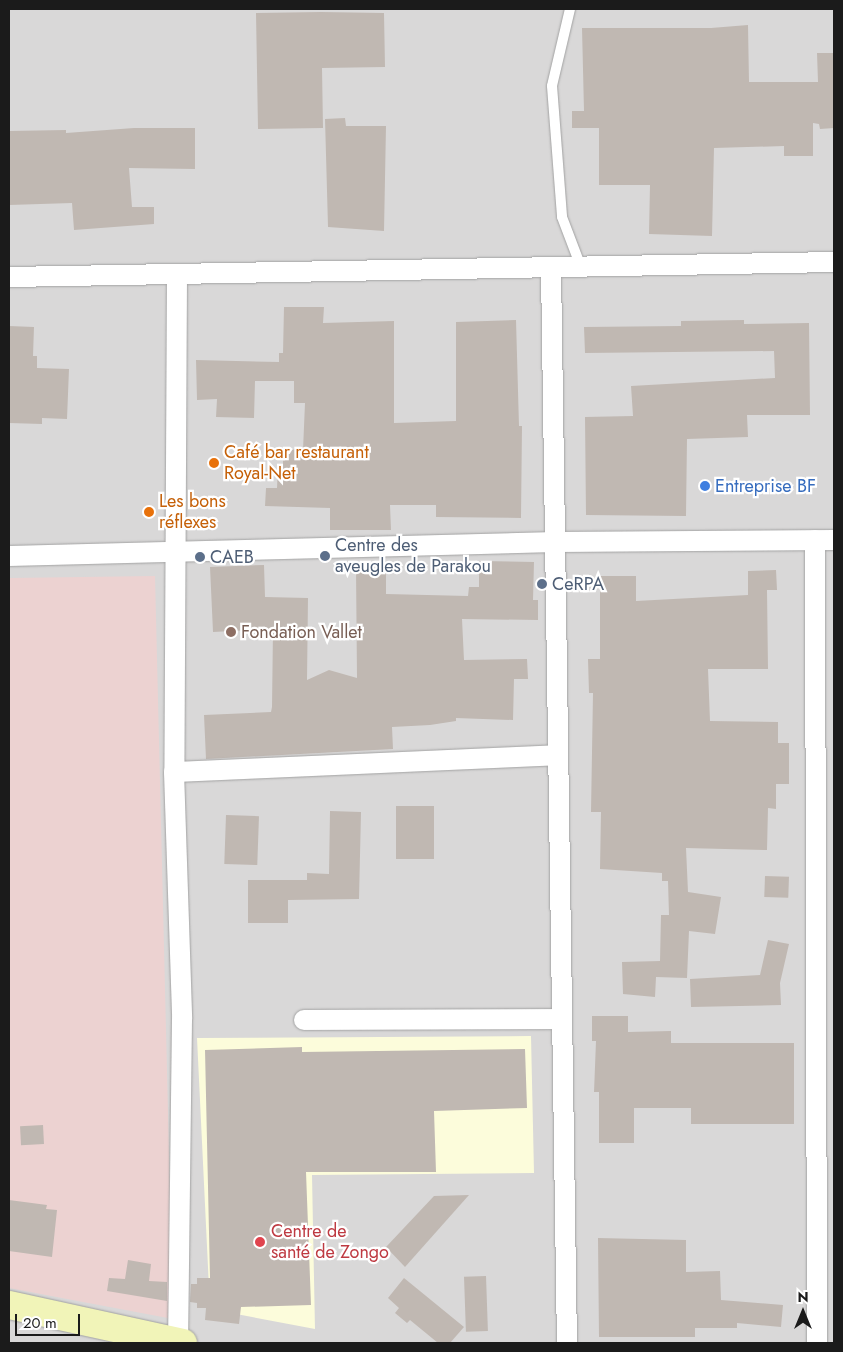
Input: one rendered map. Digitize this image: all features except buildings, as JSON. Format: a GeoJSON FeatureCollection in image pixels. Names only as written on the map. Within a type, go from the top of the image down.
{"type":"FeatureCollection","features":[{"type":"Feature","properties":{"kind":"street"},"geometry":{"type":"LineString","coordinates":[[9,277],[834,262]]}},
{"type":"Feature","properties":{"kind":"street"},"geometry":{"type":"LineString","coordinates":[[552,268],[567,1343]]}},
{"type":"Feature","properties":{"kind":"street"},"geometry":{"type":"LineString","coordinates":[[9,1305],[181,1343],[182,1019],[174,772],[177,274]]}},
{"type":"Feature","properties":{"kind":"street"},"geometry":{"type":"LineString","coordinates":[[9,556],[174,550],[556,542],[824,540],[817,1343]]}},
{"type":"Feature","properties":{"kind":"street"},"geometry":{"type":"LineString","coordinates":[[174,772],[558,755]]}},
{"type":"Feature","properties":{"kind":"street"},"geometry":{"type":"LineString","coordinates":[[304,1020],[562,1019]]}},
{"type":"Feature","properties":{"kind":"lane"},"geometry":{"type":"LineString","coordinates":[[570,9],[552,86],[562,217],[581,267]]}},
{"type":"Feature","properties":{"kind":"shaded area"},"geometry":{"type":"Polygon","coordinates":[[[9,9],[834,9],[834,1343],[9,1343],[9,9]]]}},
{"type":"Feature","properties":{"kind":"shaded area"},"geometry":{"type":"Polygon","coordinates":[[[155,576],[173,1319],[9,1288],[9,578],[155,576]]]}},
{"type":"Feature","properties":{"kind":"shaded area","name":"Centre de santé de Zongo"},"geometry":{"type":"Polygon","coordinates":[[[531,1036],[534,1173],[312,1175],[315,1329],[210,1309],[197,1038],[531,1036]]]}},
{"type":"Feature","properties":{"kind":"place","name":"Café bar restaurant Royal-Net"},"geometry":{"type":"Point","coordinates":[214,463]}},
{"type":"Feature","properties":{"kind":"place","name":"Entreprise BF"},"geometry":{"type":"Point","coordinates":[705,486]}},
{"type":"Feature","properties":{"kind":"place","name":"Les bons réflexes"},"geometry":{"type":"Point","coordinates":[149,512]}},
{"type":"Feature","properties":{"kind":"place","name":"Centre des aveugles de Parakou"},"geometry":{"type":"Point","coordinates":[325,556]}},
{"type":"Feature","properties":{"kind":"place","name":"CAEB"},"geometry":{"type":"Point","coordinates":[200,557]}},
{"type":"Feature","properties":{"kind":"place","name":"CeRPA"},"geometry":{"type":"Point","coordinates":[542,584]}},
{"type":"Feature","properties":{"kind":"place","name":"Fondation Vallet"},"geometry":{"type":"Point","coordinates":[231,632]}},
{"type":"Feature","properties":{"kind":"place","name":"Centre de santé de Zongo"},"geometry":{"type":"Point","coordinates":[260,1242]}}]}
